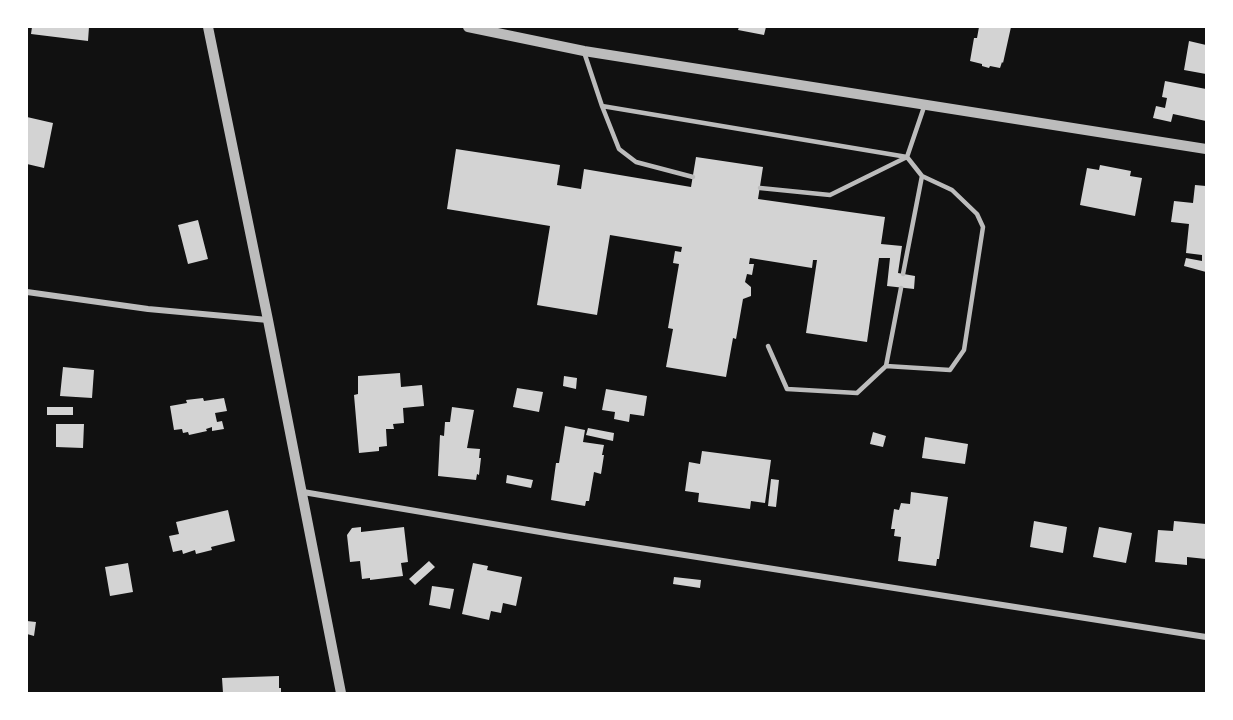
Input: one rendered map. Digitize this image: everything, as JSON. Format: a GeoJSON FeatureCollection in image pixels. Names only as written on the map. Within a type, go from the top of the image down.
{"type":"FeatureCollection","features":[{"type":"Feature","properties":{"kind":"street"},"geometry":{"type":"LineString","coordinates":[[208,27],[303,492],[341,693]]}},
{"type":"Feature","properties":{"kind":"street"},"geometry":{"type":"LineString","coordinates":[[468,27],[514,32],[584,51],[1206,149]]}},
{"type":"Feature","properties":{"kind":"street"},"geometry":{"type":"LineString","coordinates":[[27,292],[148,309],[268,320]]}},
{"type":"Feature","properties":{"kind":"street"},"geometry":{"type":"LineString","coordinates":[[303,492],[582,539],[1206,637]]}},
{"type":"Feature","properties":{"kind":"lane"},"geometry":{"type":"LineString","coordinates":[[584,51],[619,149],[636,162],[693,177]]}},
{"type":"Feature","properties":{"kind":"lane"},"geometry":{"type":"LineString","coordinates":[[760,188],[831,195],[908,157],[925,105]]}},
{"type":"Feature","properties":{"kind":"lane"},"geometry":{"type":"LineString","coordinates":[[602,106],[908,157],[922,176],[952,190],[976,214],[983,227],[964,350],[950,370],[886,366]]}},
{"type":"Feature","properties":{"kind":"lane"},"geometry":{"type":"LineString","coordinates":[[903,274],[922,176]]}},
{"type":"Feature","properties":{"kind":"lane"},"geometry":{"type":"LineString","coordinates":[[768,346],[787,389],[857,393],[886,366],[901,288]]}},
{"type":"Feature","properties":{"kind":"building"},"geometry":{"type":"Polygon","coordinates":[[[32,27],[89,27],[88,41],[31,34],[32,27]]]}},
{"type":"Feature","properties":{"kind":"building"},"geometry":{"type":"Polygon","coordinates":[[[739,27],[766,27],[764,35],[738,30],[739,27]]]}},
{"type":"Feature","properties":{"kind":"building"},"geometry":{"type":"Polygon","coordinates":[[[979,27],[1011,27],[1000,68],[990,66],[989,68],[970,61],[974,38],[977,38],[979,27]]]}},
{"type":"Feature","properties":{"kind":"building"},"geometry":{"type":"Polygon","coordinates":[[[1189,41],[1206,45],[1206,74],[1184,70],[1189,41]]]}},
{"type":"Feature","properties":{"kind":"building"},"geometry":{"type":"Polygon","coordinates":[[[1165,81],[1206,89],[1206,121],[1173,114],[1171,122],[1153,118],[1156,106],[1165,108],[1167,98],[1162,97],[1165,81]]]}},
{"type":"Feature","properties":{"kind":"building"},"geometry":{"type":"Polygon","coordinates":[[[27,117],[53,123],[44,168],[27,164],[27,117]]]}},
{"type":"Feature","properties":{"kind":"building"},"geometry":{"type":"Polygon","coordinates":[[[456,149],[560,165],[557,185],[581,189],[584,169],[691,187],[696,157],[763,167],[758,199],[885,217],[881,244],[902,246],[898,273],[915,276],[914,289],[887,286],[890,258],[879,258],[867,342],[806,333],[817,260],[813,260],[812,268],[750,258],[749,264],[754,264],[752,275],[747,274],[745,282],[751,287],[751,296],[743,299],[726,377],[666,367],[673,329],[668,328],[679,264],[673,263],[675,251],[681,252],[682,247],[610,235],[597,315],[537,305],[550,226],[447,209],[456,149]]]}},
{"type":"Feature","properties":{"kind":"building"},"geometry":{"type":"Polygon","coordinates":[[[1100,165],[1131,171],[1130,176],[1142,178],[1135,216],[1080,205],[1087,168],[1099,170],[1100,165]]]}},
{"type":"Feature","properties":{"kind":"building"},"geometry":{"type":"Polygon","coordinates":[[[1195,185],[1206,186],[1206,272],[1184,266],[1186,258],[1202,261],[1202,255],[1186,253],[1189,224],[1171,222],[1174,201],[1193,203],[1195,185]]]}},
{"type":"Feature","properties":{"kind":"building"},"geometry":{"type":"Polygon","coordinates":[[[198,220],[208,259],[188,264],[178,225],[198,220]]]}},
{"type":"Feature","properties":{"kind":"building"},"geometry":{"type":"Polygon","coordinates":[[[63,367],[94,370],[92,398],[60,396],[63,367]]]}},
{"type":"Feature","properties":{"kind":"building"},"geometry":{"type":"Polygon","coordinates":[[[400,373],[401,387],[422,385],[424,406],[403,408],[404,423],[393,424],[394,429],[386,429],[387,446],[379,447],[379,451],[359,453],[354,395],[358,394],[358,376],[400,373]]]}},
{"type":"Feature","properties":{"kind":"building"},"geometry":{"type":"Polygon","coordinates":[[[564,376],[577,378],[576,389],[563,386],[564,376]]]}},
{"type":"Feature","properties":{"kind":"building"},"geometry":{"type":"Polygon","coordinates":[[[517,388],[543,392],[539,412],[513,407],[517,388]]]}},
{"type":"Feature","properties":{"kind":"building"},"geometry":{"type":"Polygon","coordinates":[[[606,389],[647,396],[644,416],[630,414],[629,422],[614,419],[615,412],[602,410],[606,389]]]}},
{"type":"Feature","properties":{"kind":"building"},"geometry":{"type":"Polygon","coordinates":[[[203,398],[204,401],[224,398],[227,411],[215,413],[217,422],[222,421],[224,429],[212,431],[212,427],[206,429],[207,431],[189,435],[188,432],[183,433],[182,429],[174,430],[170,406],[187,403],[186,400],[203,398]]]}},
{"type":"Feature","properties":{"kind":"building"},"geometry":{"type":"Polygon","coordinates":[[[47,407],[73,407],[73,415],[47,415],[47,407]]]}},
{"type":"Feature","properties":{"kind":"building"},"geometry":{"type":"Polygon","coordinates":[[[452,407],[474,410],[467,448],[480,449],[479,475],[477,474],[476,480],[438,476],[440,435],[444,436],[445,422],[450,422],[452,407]]]}},
{"type":"Feature","properties":{"kind":"building"},"geometry":{"type":"Polygon","coordinates":[[[56,424],[84,424],[83,448],[56,447],[56,424]]]}},
{"type":"Feature","properties":{"kind":"building"},"geometry":{"type":"Polygon","coordinates":[[[565,426],[585,430],[583,442],[604,445],[601,474],[594,472],[589,501],[586,501],[585,506],[551,500],[556,463],[559,463],[565,426]]]}},
{"type":"Feature","properties":{"kind":"building"},"geometry":{"type":"Polygon","coordinates":[[[588,428],[614,433],[613,441],[586,435],[588,428]]]}},
{"type":"Feature","properties":{"kind":"building"},"geometry":{"type":"Polygon","coordinates":[[[873,432],[886,436],[883,447],[870,444],[873,432]]]}},
{"type":"Feature","properties":{"kind":"building"},"geometry":{"type":"Polygon","coordinates":[[[925,437],[968,444],[965,464],[922,458],[925,437]]]}},
{"type":"Feature","properties":{"kind":"building"},"geometry":{"type":"Polygon","coordinates":[[[702,451],[771,460],[765,503],[751,501],[750,509],[698,502],[699,493],[685,491],[689,462],[700,464],[702,451]]]}},
{"type":"Feature","properties":{"kind":"building"},"geometry":{"type":"Polygon","coordinates":[[[507,475],[533,480],[531,488],[506,483],[507,475]]]}},
{"type":"Feature","properties":{"kind":"building"},"geometry":{"type":"Polygon","coordinates":[[[771,479],[779,480],[776,507],[768,506],[771,479]]]}},
{"type":"Feature","properties":{"kind":"building"},"geometry":{"type":"Polygon","coordinates":[[[911,492],[948,497],[936,566],[898,561],[901,537],[894,536],[895,529],[891,529],[894,509],[899,510],[901,503],[910,504],[911,492]]]}},
{"type":"Feature","properties":{"kind":"building"},"geometry":{"type":"Polygon","coordinates":[[[228,510],[235,541],[211,547],[212,550],[196,554],[195,550],[183,554],[182,550],[173,552],[169,536],[179,534],[176,522],[228,510]]]}},
{"type":"Feature","properties":{"kind":"building"},"geometry":{"type":"Polygon","coordinates":[[[1034,521],[1067,527],[1063,553],[1030,547],[1034,521]]]}},
{"type":"Feature","properties":{"kind":"building"},"geometry":{"type":"Polygon","coordinates":[[[1174,521],[1206,524],[1206,559],[1187,557],[1187,565],[1155,562],[1158,530],[1173,531],[1174,521]]]}},
{"type":"Feature","properties":{"kind":"building"},"geometry":{"type":"Polygon","coordinates":[[[361,527],[361,532],[404,527],[408,562],[401,563],[403,576],[362,579],[360,561],[350,562],[347,535],[352,528],[361,527]]]}},
{"type":"Feature","properties":{"kind":"building"},"geometry":{"type":"Polygon","coordinates":[[[1099,527],[1132,533],[1126,563],[1093,557],[1099,527]]]}},
{"type":"Feature","properties":{"kind":"building"},"geometry":{"type":"Polygon","coordinates":[[[429,561],[435,567],[415,585],[409,579],[429,561]]]}},
{"type":"Feature","properties":{"kind":"building"},"geometry":{"type":"Polygon","coordinates":[[[128,563],[133,592],[110,596],[105,567],[128,563]]]}},
{"type":"Feature","properties":{"kind":"building"},"geometry":{"type":"Polygon","coordinates":[[[473,563],[488,566],[487,570],[522,577],[516,606],[503,603],[501,613],[491,611],[489,620],[462,614],[473,563]]]}},
{"type":"Feature","properties":{"kind":"building"},"geometry":{"type":"Polygon","coordinates":[[[674,577],[701,580],[700,588],[673,584],[674,577]]]}},
{"type":"Feature","properties":{"kind":"building"},"geometry":{"type":"Polygon","coordinates":[[[432,586],[454,589],[450,609],[429,605],[432,586]]]}},
{"type":"Feature","properties":{"kind":"building"},"geometry":{"type":"Polygon","coordinates":[[[27,621],[36,622],[34,636],[27,634],[27,621]]]}},
{"type":"Feature","properties":{"kind":"building"},"geometry":{"type":"Polygon","coordinates":[[[279,676],[281,693],[223,693],[222,678],[279,676]]]}}]}
